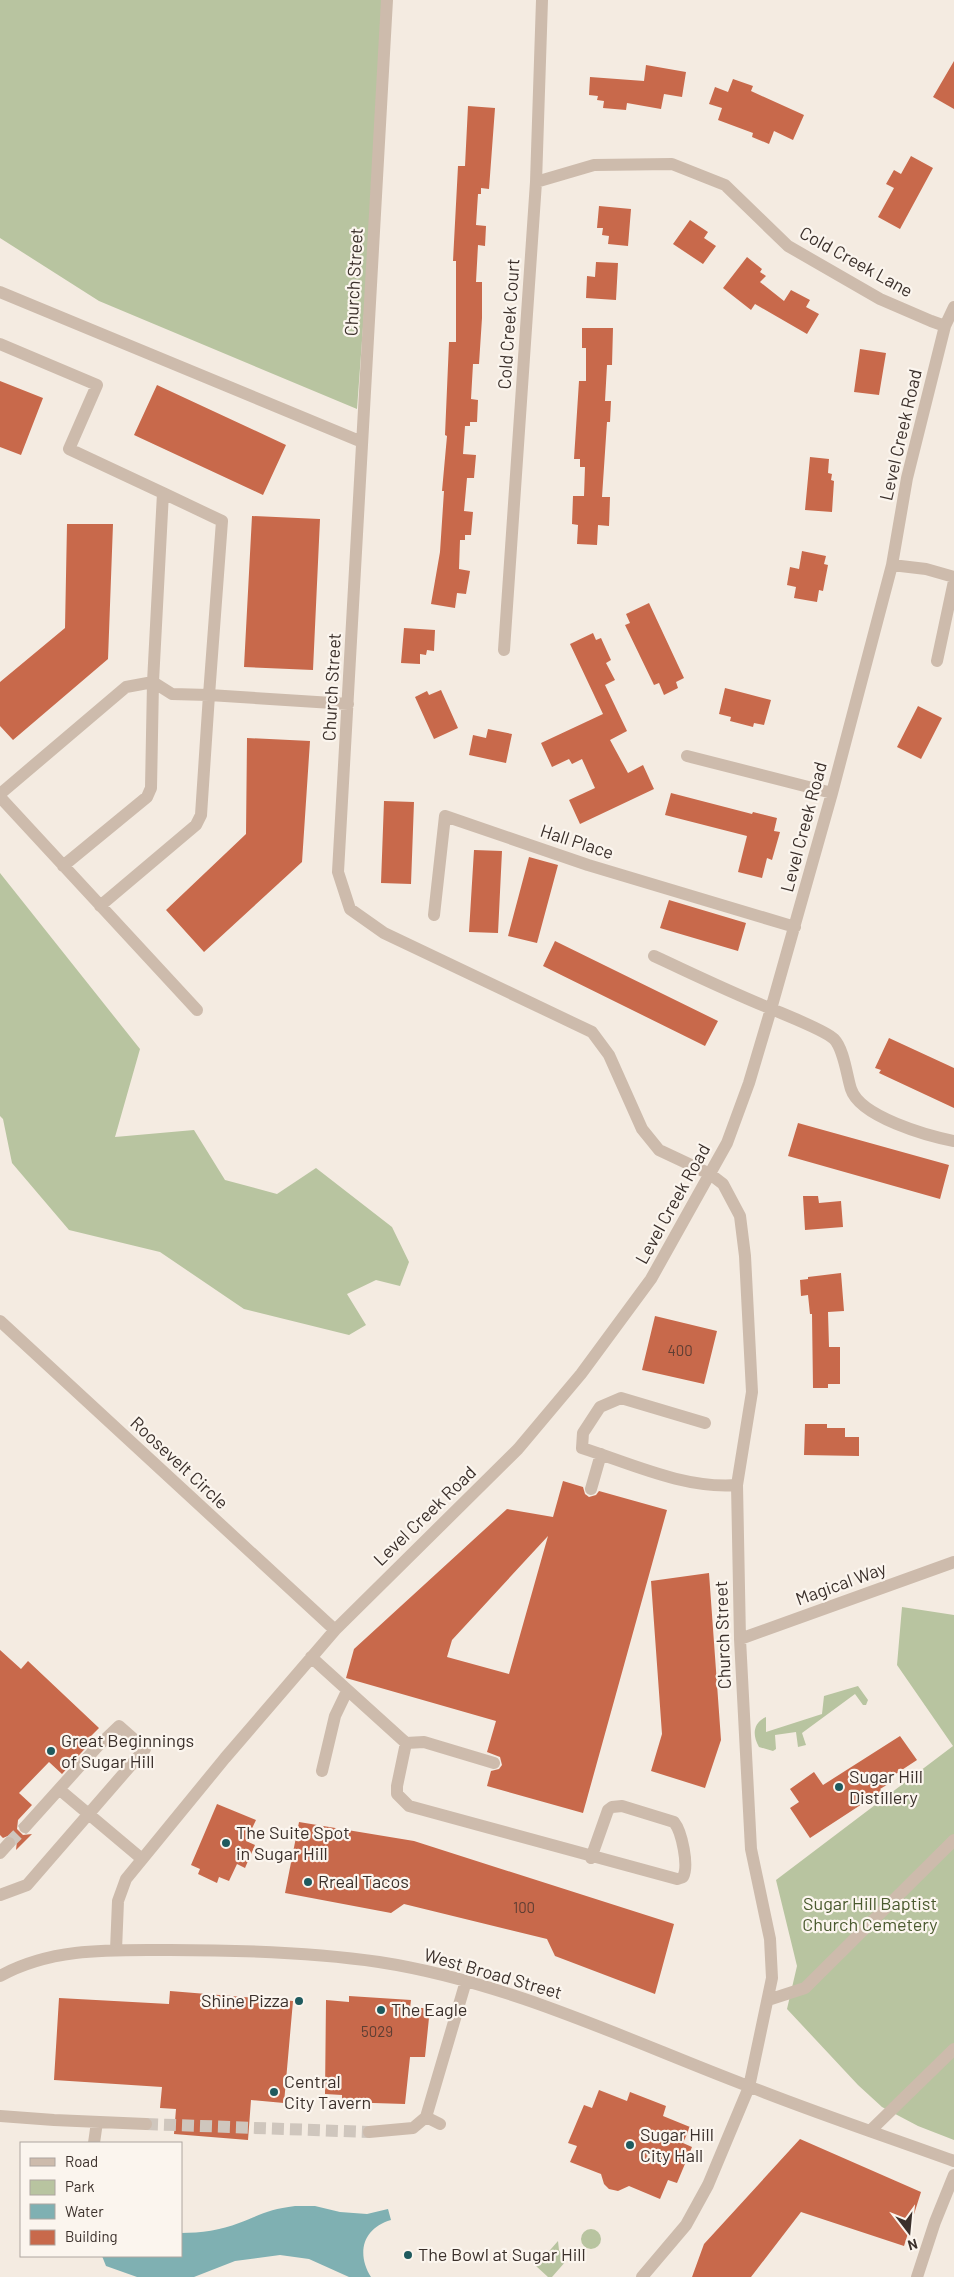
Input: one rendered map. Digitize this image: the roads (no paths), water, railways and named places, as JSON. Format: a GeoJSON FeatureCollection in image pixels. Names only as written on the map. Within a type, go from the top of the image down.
{"type":"FeatureCollection","features":[{"type":"Feature","properties":{"kind":"street","name":"Church Street"},"geometry":{"type":"LineString","coordinates":[[387,0],[338,872],[350,909],[384,933],[592,1032],[609,1055],[642,1129],[659,1150],[710,1174],[724,1184],[740,1216],[745,1256],[752,1392],[737,1485],[740,1639],[752,1849],[770,1939],[772,1978],[749,2087],[708,2184],[686,2225],[642,2277]]}},
{"type":"Feature","properties":{"kind":"street","name":"Cold Creek Court"},"geometry":{"type":"LineString","coordinates":[[504,650],[536,182],[542,0]]}},
{"type":"Feature","properties":{"kind":"street","name":"Cold Creek Lane"},"geometry":{"type":"LineString","coordinates":[[536,182],[594,165],[672,164],[725,184],[788,246],[880,299],[931,322],[945,326]]}},
{"type":"Feature","properties":{"kind":"street"},"geometry":{"type":"LineString","coordinates":[[0,292],[362,442]]}},
{"type":"Feature","properties":{"kind":"street","name":"Level Creek Road"},"geometry":{"type":"LineString","coordinates":[[116,1950],[118,1901],[126,1880],[335,1630],[518,1449],[581,1374],[651,1279],[727,1143],[749,1083],[832,793],[892,565],[908,478],[945,326],[954,307]]}},
{"type":"Feature","properties":{"kind":"street"},"geometry":{"type":"LineString","coordinates":[[0,344],[97,385],[69,449],[222,521],[201,815],[196,825],[100,906]]}},
{"type":"Feature","properties":{"kind":"street"},"geometry":{"type":"LineString","coordinates":[[63,866],[146,797],[151,788],[153,682],[163,492]]}},
{"type":"Feature","properties":{"kind":"street"},"geometry":{"type":"LineString","coordinates":[[892,565],[926,569],[954,579],[937,661]]}},
{"type":"Feature","properties":{"kind":"street"},"geometry":{"type":"LineString","coordinates":[[197,1010],[63,866],[0,795],[126,687],[153,682],[172,694],[348,704]]}},
{"type":"Feature","properties":{"kind":"street"},"geometry":{"type":"LineString","coordinates":[[687,756],[832,793]]}},
{"type":"Feature","properties":{"kind":"street","name":"Hall Place"},"geometry":{"type":"LineString","coordinates":[[434,915],[445,816],[588,865],[795,927]]}},
{"type":"Feature","properties":{"kind":"street"},"geometry":{"type":"LineString","coordinates":[[654,956],[834,1039],[846,1065],[852,1092],[874,1114],[912,1129],[954,1142]]}},
{"type":"Feature","properties":{"kind":"street","name":"Roosevelt Circle"},"geometry":{"type":"LineString","coordinates":[[0,1321],[335,1630]]}},
{"type":"Feature","properties":{"kind":"street"},"geometry":{"type":"LineString","coordinates":[[705,1423],[621,1398],[600,1408],[583,1433],[582,1448],[689,1483],[722,1486],[737,1485]]}},
{"type":"Feature","properties":{"kind":"street"},"geometry":{"type":"LineString","coordinates":[[591,1489],[601,1454]]}},
{"type":"Feature","properties":{"kind":"street","name":"Magical Way"},"geometry":{"type":"LineString","coordinates":[[740,1639],[954,1562]]}},
{"type":"Feature","properties":{"kind":"street"},"geometry":{"type":"LineString","coordinates":[[311,1657],[406,1744],[424,1742],[494,1762]]}},
{"type":"Feature","properties":{"kind":"street"},"geometry":{"type":"LineString","coordinates":[[322,1771],[334,1716],[347,1691]]}},
{"type":"Feature","properties":{"kind":"street"},"geometry":{"type":"LineString","coordinates":[[0,1895],[27,1885],[145,1749],[119,1726],[97,1747],[60,1790],[25,1826]]}},
{"type":"Feature","properties":{"kind":"street"},"geometry":{"type":"LineString","coordinates":[[406,1744],[396,1786],[397,1794],[409,1806],[591,1858],[677,1879],[685,1875],[685,1862],[680,1832],[674,1822],[622,1806],[612,1807],[608,1810],[591,1858]]}},
{"type":"Feature","properties":{"kind":"street"},"geometry":{"type":"LineString","coordinates":[[60,1790],[142,1859]]}},
{"type":"Feature","properties":{"kind":"street"},"geometry":{"type":"LineString","coordinates":[[768,2000],[805,1988],[954,1840]]}},
{"type":"Feature","properties":{"kind":"street","name":"West Broad Street"},"geometry":{"type":"LineString","coordinates":[[0,1976],[20,1965],[47,1957],[116,1950],[200,1950],[316,1956],[380,1962],[466,1981],[580,2018],[749,2087],[954,2161]]}},
{"type":"Feature","properties":{"kind":"street"},"geometry":{"type":"LineString","coordinates":[[369,2132],[413,2128],[426,2117],[466,1981]]}},
{"type":"Feature","properties":{"kind":"street"},"geometry":{"type":"LineString","coordinates":[[870,2131],[954,2049]]}},
{"type":"Feature","properties":{"kind":"street"},"geometry":{"type":"LineString","coordinates":[[0,2116],[146,2124]]}},
{"type":"Feature","properties":{"kind":"street"},"geometry":{"type":"LineString","coordinates":[[426,2117],[440,2124]]}},
{"type":"Feature","properties":{"kind":"street"},"geometry":{"type":"LineString","coordinates":[[94,2142],[97,2122]]}},
{"type":"Feature","properties":{"kind":"street"},"geometry":{"type":"LineString","coordinates":[[917,2277],[935,2222],[954,2175]]}},
{"type":"Feature","properties":{"kind":"water"},"geometry":{"type":"Polygon","coordinates":[[[315,2206],[340,2212],[367,2214],[388,2209],[391,2220],[381,2224],[368,2235],[363,2251],[366,2268],[371,2277],[349,2277],[309,2259],[280,2255],[235,2261],[194,2277],[137,2277],[106,2266],[102,2257],[182,2257],[182,2233],[218,2229],[286,2207],[315,2206]]]}},
{"type":"Feature","properties":{"kind":"tunnel"},"geometry":{"type":"LineString","coordinates":[[9,1843],[25,1827]]}},
{"type":"Feature","properties":{"kind":"tunnel"},"geometry":{"type":"LineString","coordinates":[[146,2124],[369,2132]]}},
{"type":"Feature","properties":{"kind":"place","name":"Great Beginnings of Sugar Hill"},"geometry":{"type":"Point","coordinates":[51,1751]}},
{"type":"Feature","properties":{"kind":"place","name":"Sugar Hill Distillery"},"geometry":{"type":"Point","coordinates":[839,1787]}},
{"type":"Feature","properties":{"kind":"place","name":"The Suite Spot in Sugar Hill"},"geometry":{"type":"Point","coordinates":[226,1843]}},
{"type":"Feature","properties":{"kind":"place","name":"Rreal Tacos"},"geometry":{"type":"Point","coordinates":[308,1882]}},
{"type":"Feature","properties":{"kind":"place","name":"Shine Pizza"},"geometry":{"type":"Point","coordinates":[299,2001]}},
{"type":"Feature","properties":{"kind":"place","name":"The Eagle"},"geometry":{"type":"Point","coordinates":[381,2010]}},
{"type":"Feature","properties":{"kind":"place","name":"Central City Tavern"},"geometry":{"type":"Point","coordinates":[274,2092]}},
{"type":"Feature","properties":{"kind":"place","name":"Sugar Hill City Hall"},"geometry":{"type":"Point","coordinates":[630,2145]}},
{"type":"Feature","properties":{"kind":"place","name":"The Bowl at Sugar Hill"},"geometry":{"type":"Point","coordinates":[408,2255]}},
{"type":"Feature","properties":{"kind":"park label","name":"Sugar Hill Baptist Church Cemetery"},"geometry":{"type":"Point","coordinates":[870,1914]}}]}
